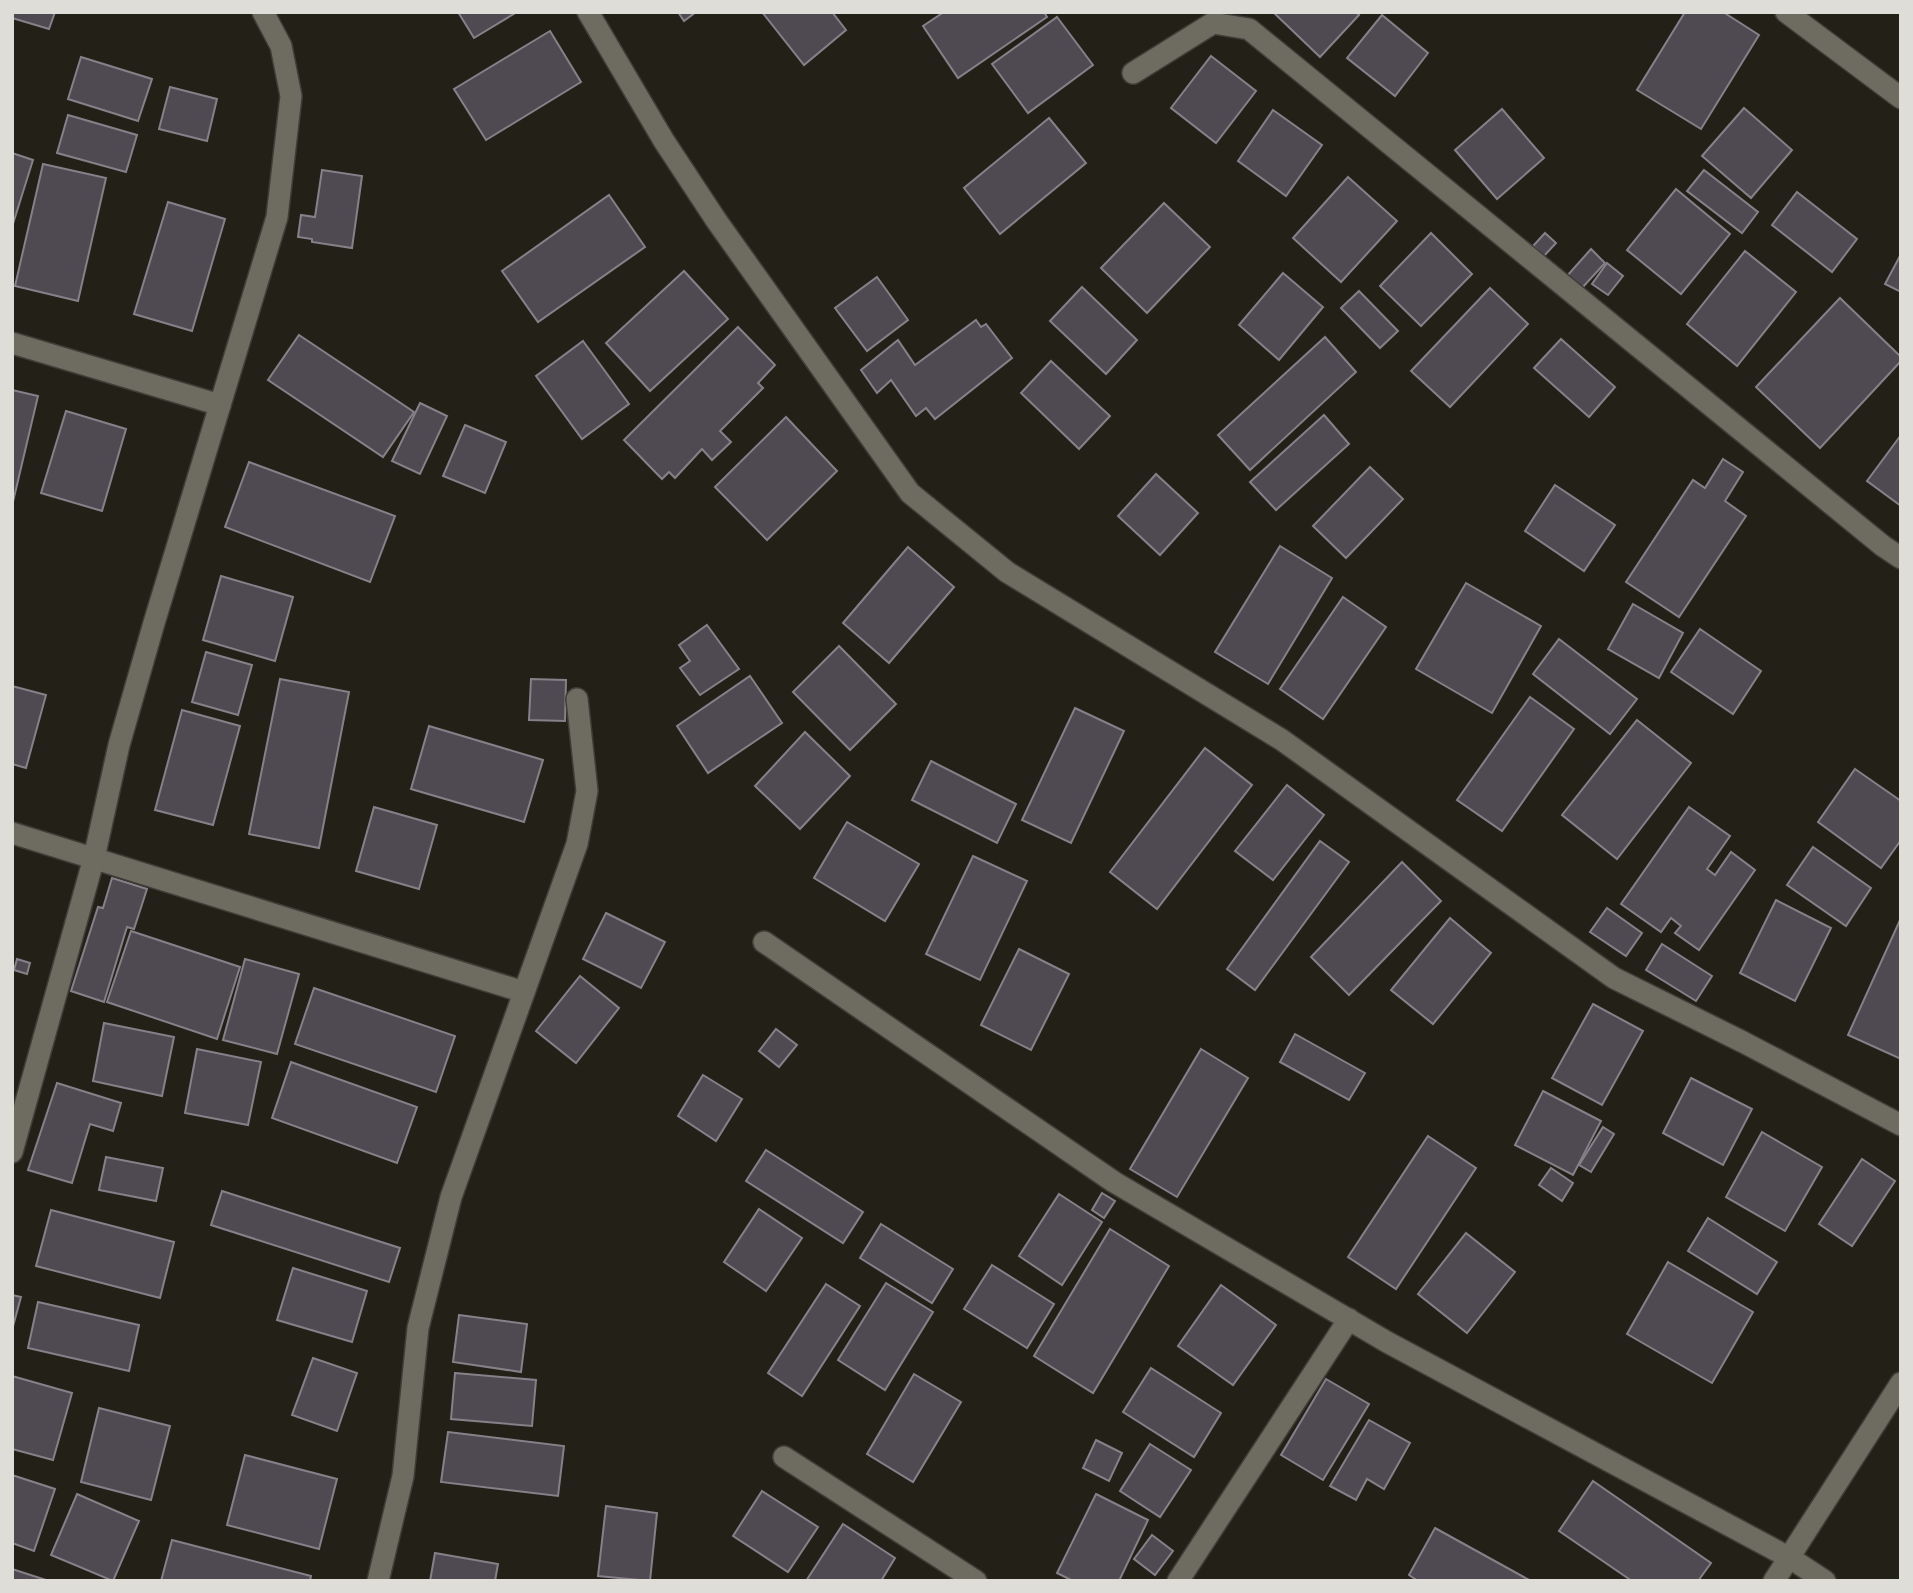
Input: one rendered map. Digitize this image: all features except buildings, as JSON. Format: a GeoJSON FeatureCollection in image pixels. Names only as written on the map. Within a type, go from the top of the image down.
{"type":"FeatureCollection","features":[{"type":"Feature","properties":{"kind":"street"},"geometry":{"type":"LineString","coordinates":[[12,1152],[94,858],[122,733],[277,217],[291,96],[281,46],[263,12]]}},
{"type":"Feature","properties":{"kind":"street"},"geometry":{"type":"LineString","coordinates":[[588,12],[664,141],[910,493],[1007,572],[1282,740],[1614,978],[1901,1125]]}},
{"type":"Feature","properties":{"kind":"street"},"geometry":{"type":"LineString","coordinates":[[1786,12],[1901,98]]}},
{"type":"Feature","properties":{"kind":"street"},"geometry":{"type":"LineString","coordinates":[[1133,73],[1213,23],[1249,29],[1872,538],[1901,558]]}},
{"type":"Feature","properties":{"kind":"street"},"geometry":{"type":"LineString","coordinates":[[12,343],[220,405]]}},
{"type":"Feature","properties":{"kind":"street"},"geometry":{"type":"LineString","coordinates":[[378,1581],[403,1476],[418,1328],[451,1197],[577,844],[587,791],[577,699]]}},
{"type":"Feature","properties":{"kind":"street"},"geometry":{"type":"LineString","coordinates":[[12,833],[524,992]]}},
{"type":"Feature","properties":{"kind":"street"},"geometry":{"type":"LineString","coordinates":[[764,942],[1114,1182],[1387,1342],[1790,1558],[1825,1581]]}},
{"type":"Feature","properties":{"kind":"street"},"geometry":{"type":"LineString","coordinates":[[1178,1581],[1349,1319]]}},
{"type":"Feature","properties":{"kind":"street"},"geometry":{"type":"LineString","coordinates":[[1774,1581],[1901,1383]]}},
{"type":"Feature","properties":{"kind":"street"},"geometry":{"type":"LineString","coordinates":[[784,1457],[976,1581]]}}]}
